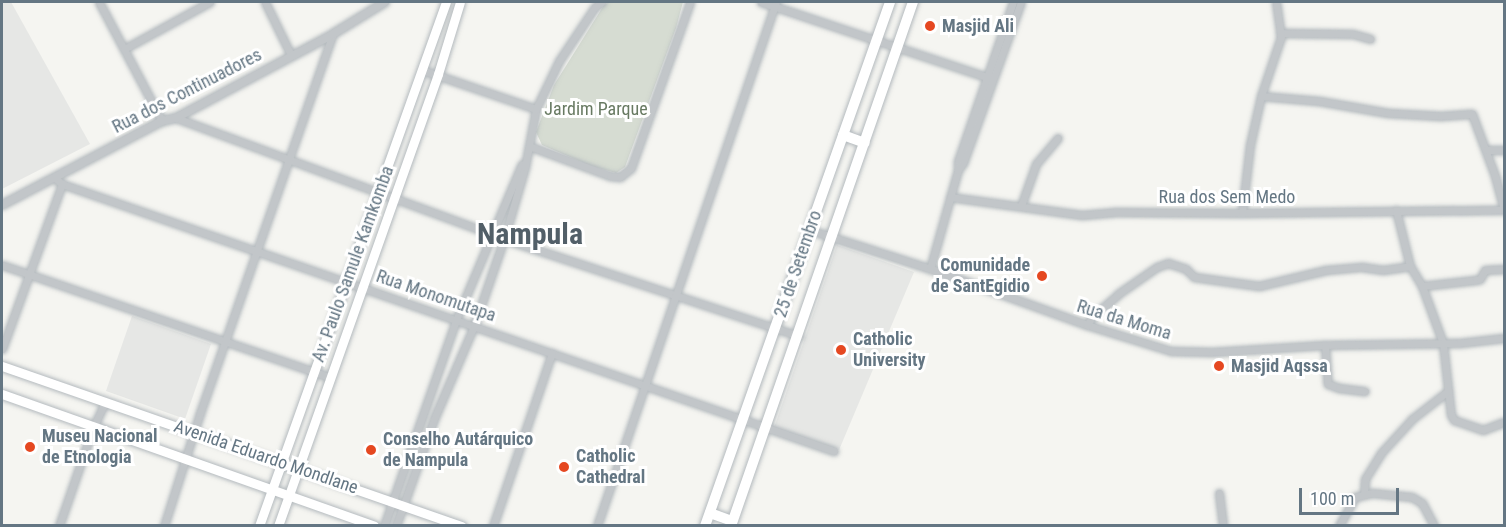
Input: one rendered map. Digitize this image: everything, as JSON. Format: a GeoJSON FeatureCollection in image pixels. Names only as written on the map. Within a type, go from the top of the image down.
{"type":"FeatureCollection","features":[{"type":"Feature","properties":{"kind":"main road","name":"Av. Paulo Samule Kamkomba"},"geometry":{"type":"LineString","coordinates":[[260,525],[446,2]]}},
{"type":"Feature","properties":{"kind":"main road","name":"Av. Paulo Samule Kamkomba"},"geometry":{"type":"LineString","coordinates":[[278,525],[438,74],[460,2]]}},
{"type":"Feature","properties":{"kind":"main road","name":"25 de Setembro"},"geometry":{"type":"LineString","coordinates":[[705,525],[890,2]]}},
{"type":"Feature","properties":{"kind":"main road","name":"25 de Setembro"},"geometry":{"type":"LineString","coordinates":[[731,523],[799,336],[913,2]]}},
{"type":"Feature","properties":{"kind":"main road"},"geometry":{"type":"LineString","coordinates":[[843,135],[865,143]]}},
{"type":"Feature","properties":{"kind":"main road","name":"Avenida Eduardo Mondlane"},"geometry":{"type":"LineString","coordinates":[[2,366],[462,525]]}},
{"type":"Feature","properties":{"kind":"main road","name":"Avenida Eduardo Mondlane"},"geometry":{"type":"LineString","coordinates":[[2,394],[185,461],[374,525]]}},
{"type":"Feature","properties":{"kind":"main road"},"geometry":{"type":"LineString","coordinates":[[710,513],[731,523]]}},
{"type":"Feature","properties":{"kind":"street"},"geometry":{"type":"LineString","coordinates":[[99,2],[162,121]]}},
{"type":"Feature","properties":{"kind":"street"},"geometry":{"type":"LineString","coordinates":[[124,49],[210,2]]}},
{"type":"Feature","properties":{"kind":"street"},"geometry":{"type":"LineString","coordinates":[[265,2],[291,55]]}},
{"type":"Feature","properties":{"kind":"street","name":"Rua dos Continuadores"},"geometry":{"type":"LineString","coordinates":[[2,205],[162,121],[176,118],[333,33],[385,2]]}},
{"type":"Feature","properties":{"kind":"street"},"geometry":{"type":"LineString","coordinates":[[396,525],[434,419],[474,326],[504,239],[518,194],[536,109],[559,61],[595,7],[602,2]]}},
{"type":"Feature","properties":{"kind":"street"},"geometry":{"type":"LineString","coordinates":[[529,146],[610,176],[620,177],[631,168],[690,2]]}},
{"type":"Feature","properties":{"kind":"street"},"geometry":{"type":"LineString","coordinates":[[761,2],[775,4],[990,78]]}},
{"type":"Feature","properties":{"kind":"street"},"geometry":{"type":"LineString","coordinates":[[930,269],[958,170],[963,163],[1013,2]]}},
{"type":"Feature","properties":{"kind":"street"},"geometry":{"type":"LineString","coordinates":[[990,78],[1021,2]]}},
{"type":"Feature","properties":{"kind":"street"},"geometry":{"type":"LineString","coordinates":[[1242,213],[1250,145],[1261,96],[1277,54],[1280,33],[1276,2]]}},
{"type":"Feature","properties":{"kind":"street"},"geometry":{"type":"LineString","coordinates":[[597,525],[644,386],[678,296],[775,4]]}},
{"type":"Feature","properties":{"kind":"street"},"geometry":{"type":"LineString","coordinates":[[164,525],[224,342],[333,33]]}},
{"type":"Feature","properties":{"kind":"street"},"geometry":{"type":"LineString","coordinates":[[1280,33],[1353,34],[1370,39]]}},
{"type":"Feature","properties":{"kind":"street"},"geometry":{"type":"LineString","coordinates":[[422,70],[536,109]]}},
{"type":"Feature","properties":{"kind":"street"},"geometry":{"type":"LineString","coordinates":[[1261,96],[1319,101],[1388,113],[1441,116],[1469,113],[1476,119],[1504,210]]}},
{"type":"Feature","properties":{"kind":"street"},"geometry":{"type":"LineString","coordinates":[[176,118],[287,160],[380,191],[504,239],[799,336]]}},
{"type":"Feature","properties":{"kind":"street"},"geometry":{"type":"LineString","coordinates":[[1021,206],[1036,164],[1058,138]]}},
{"type":"Feature","properties":{"kind":"street"},"geometry":{"type":"LineString","coordinates":[[384,525],[456,320],[494,235],[529,146]]}},
{"type":"Feature","properties":{"kind":"street"},"geometry":{"type":"LineString","coordinates":[[1486,150],[1504,150]]}},
{"type":"Feature","properties":{"kind":"street"},"geometry":{"type":"LineString","coordinates":[[2,349],[62,184],[55,178]]}},
{"type":"Feature","properties":{"kind":"street","name":"Rua Monomutapa"},"geometry":{"type":"LineString","coordinates":[[62,184],[257,252],[347,280],[834,451]]}},
{"type":"Feature","properties":{"kind":"street","name":"Rua dos Sem Medo"},"geometry":{"type":"LineString","coordinates":[[950,197],[1082,215],[1114,212],[1504,210]]}},
{"type":"Feature","properties":{"kind":"street"},"geometry":{"type":"LineString","coordinates":[[1396,210],[1410,266],[1422,286],[1443,343],[1447,361],[1451,415],[1454,420],[1483,430],[1504,422]]}},
{"type":"Feature","properties":{"kind":"street","name":"Rua da Moma"},"geometry":{"type":"LineString","coordinates":[[810,230],[930,269],[1087,326],[1171,351],[1212,352],[1325,345],[1443,343],[1504,338]]}},
{"type":"Feature","properties":{"kind":"street"},"geometry":{"type":"LineString","coordinates":[[1087,326],[1092,317],[1118,294],[1157,267],[1168,263],[1186,269],[1194,277],[1259,286],[1333,269],[1362,267],[1383,270],[1410,266]]}},
{"type":"Feature","properties":{"kind":"street"},"geometry":{"type":"LineString","coordinates":[[2,266],[330,377]]}},
{"type":"Feature","properties":{"kind":"street"},"geometry":{"type":"LineString","coordinates":[[1422,286],[1476,280],[1480,279],[1485,270],[1504,269]]}},
{"type":"Feature","properties":{"kind":"street"},"geometry":{"type":"LineString","coordinates":[[1325,345],[1328,384],[1339,388],[1365,391]]}},
{"type":"Feature","properties":{"kind":"street"},"geometry":{"type":"LineString","coordinates":[[492,525],[552,353]]}},
{"type":"Feature","properties":{"kind":"street"},"geometry":{"type":"LineString","coordinates":[[1364,494],[1365,479],[1381,453],[1412,419],[1448,391]]}},
{"type":"Feature","properties":{"kind":"street"},"geometry":{"type":"LineString","coordinates":[[59,525],[93,428],[105,402]]}},
{"type":"Feature","properties":{"kind":"street"},"geometry":{"type":"LineString","coordinates":[[422,415],[434,419]]}},
{"type":"Feature","properties":{"kind":"street"},"geometry":{"type":"LineString","coordinates":[[408,454],[420,458]]}},
{"type":"Feature","properties":{"kind":"street"},"geometry":{"type":"LineString","coordinates":[[1219,493],[1223,525]]}},
{"type":"Feature","properties":{"kind":"street"},"geometry":{"type":"LineString","coordinates":[[1339,525],[1355,497],[1373,493],[1412,497],[1422,503],[1434,525]]}},
{"type":"Feature","properties":{"kind":"shaded area"},"geometry":{"type":"Polygon","coordinates":[[[2,2],[11,2],[90,144],[2,189],[2,2]]]}},
{"type":"Feature","properties":{"kind":"shaded area","name":"Catholic University"},"geometry":{"type":"Polygon","coordinates":[[[837,245],[914,272],[839,450],[774,428],[837,245]]]}},
{"type":"Feature","properties":{"kind":"shaded area"},"geometry":{"type":"Polygon","coordinates":[[[132,316],[211,344],[185,419],[106,391],[132,316]]]}},
{"type":"Feature","properties":{"kind":"green space","name":"Jardim Parque"},"geometry":{"type":"Polygon","coordinates":[[[609,2],[683,2],[676,28],[625,167],[616,173],[591,166],[542,145],[536,132],[554,85],[604,5],[609,2]]]}},
{"type":"Feature","properties":{"kind":"place","name":"Masjid Ali"},"geometry":{"type":"Point","coordinates":[930,26]}},
{"type":"Feature","properties":{"kind":"place","name":"Comunidade de SantEgidio"},"geometry":{"type":"Point","coordinates":[1042,276]}},
{"type":"Feature","properties":{"kind":"place","name":"Catholic University"},"geometry":{"type":"Point","coordinates":[841,350]}},
{"type":"Feature","properties":{"kind":"place","name":"Masjid Aqssa"},"geometry":{"type":"Point","coordinates":[1219,366]}},
{"type":"Feature","properties":{"kind":"place","name":"Museu Nacional de Etnologia"},"geometry":{"type":"Point","coordinates":[30,447]}},
{"type":"Feature","properties":{"kind":"place","name":"Conselho Autárquico de Nampula"},"geometry":{"type":"Point","coordinates":[371,450]}},
{"type":"Feature","properties":{"kind":"place","name":"Catholic Cathedral"},"geometry":{"type":"Point","coordinates":[564,467]}},
{"type":"Feature","properties":{"kind":"district","name":"Nampula"},"geometry":{"type":"Point","coordinates":[530,234]}}]}
